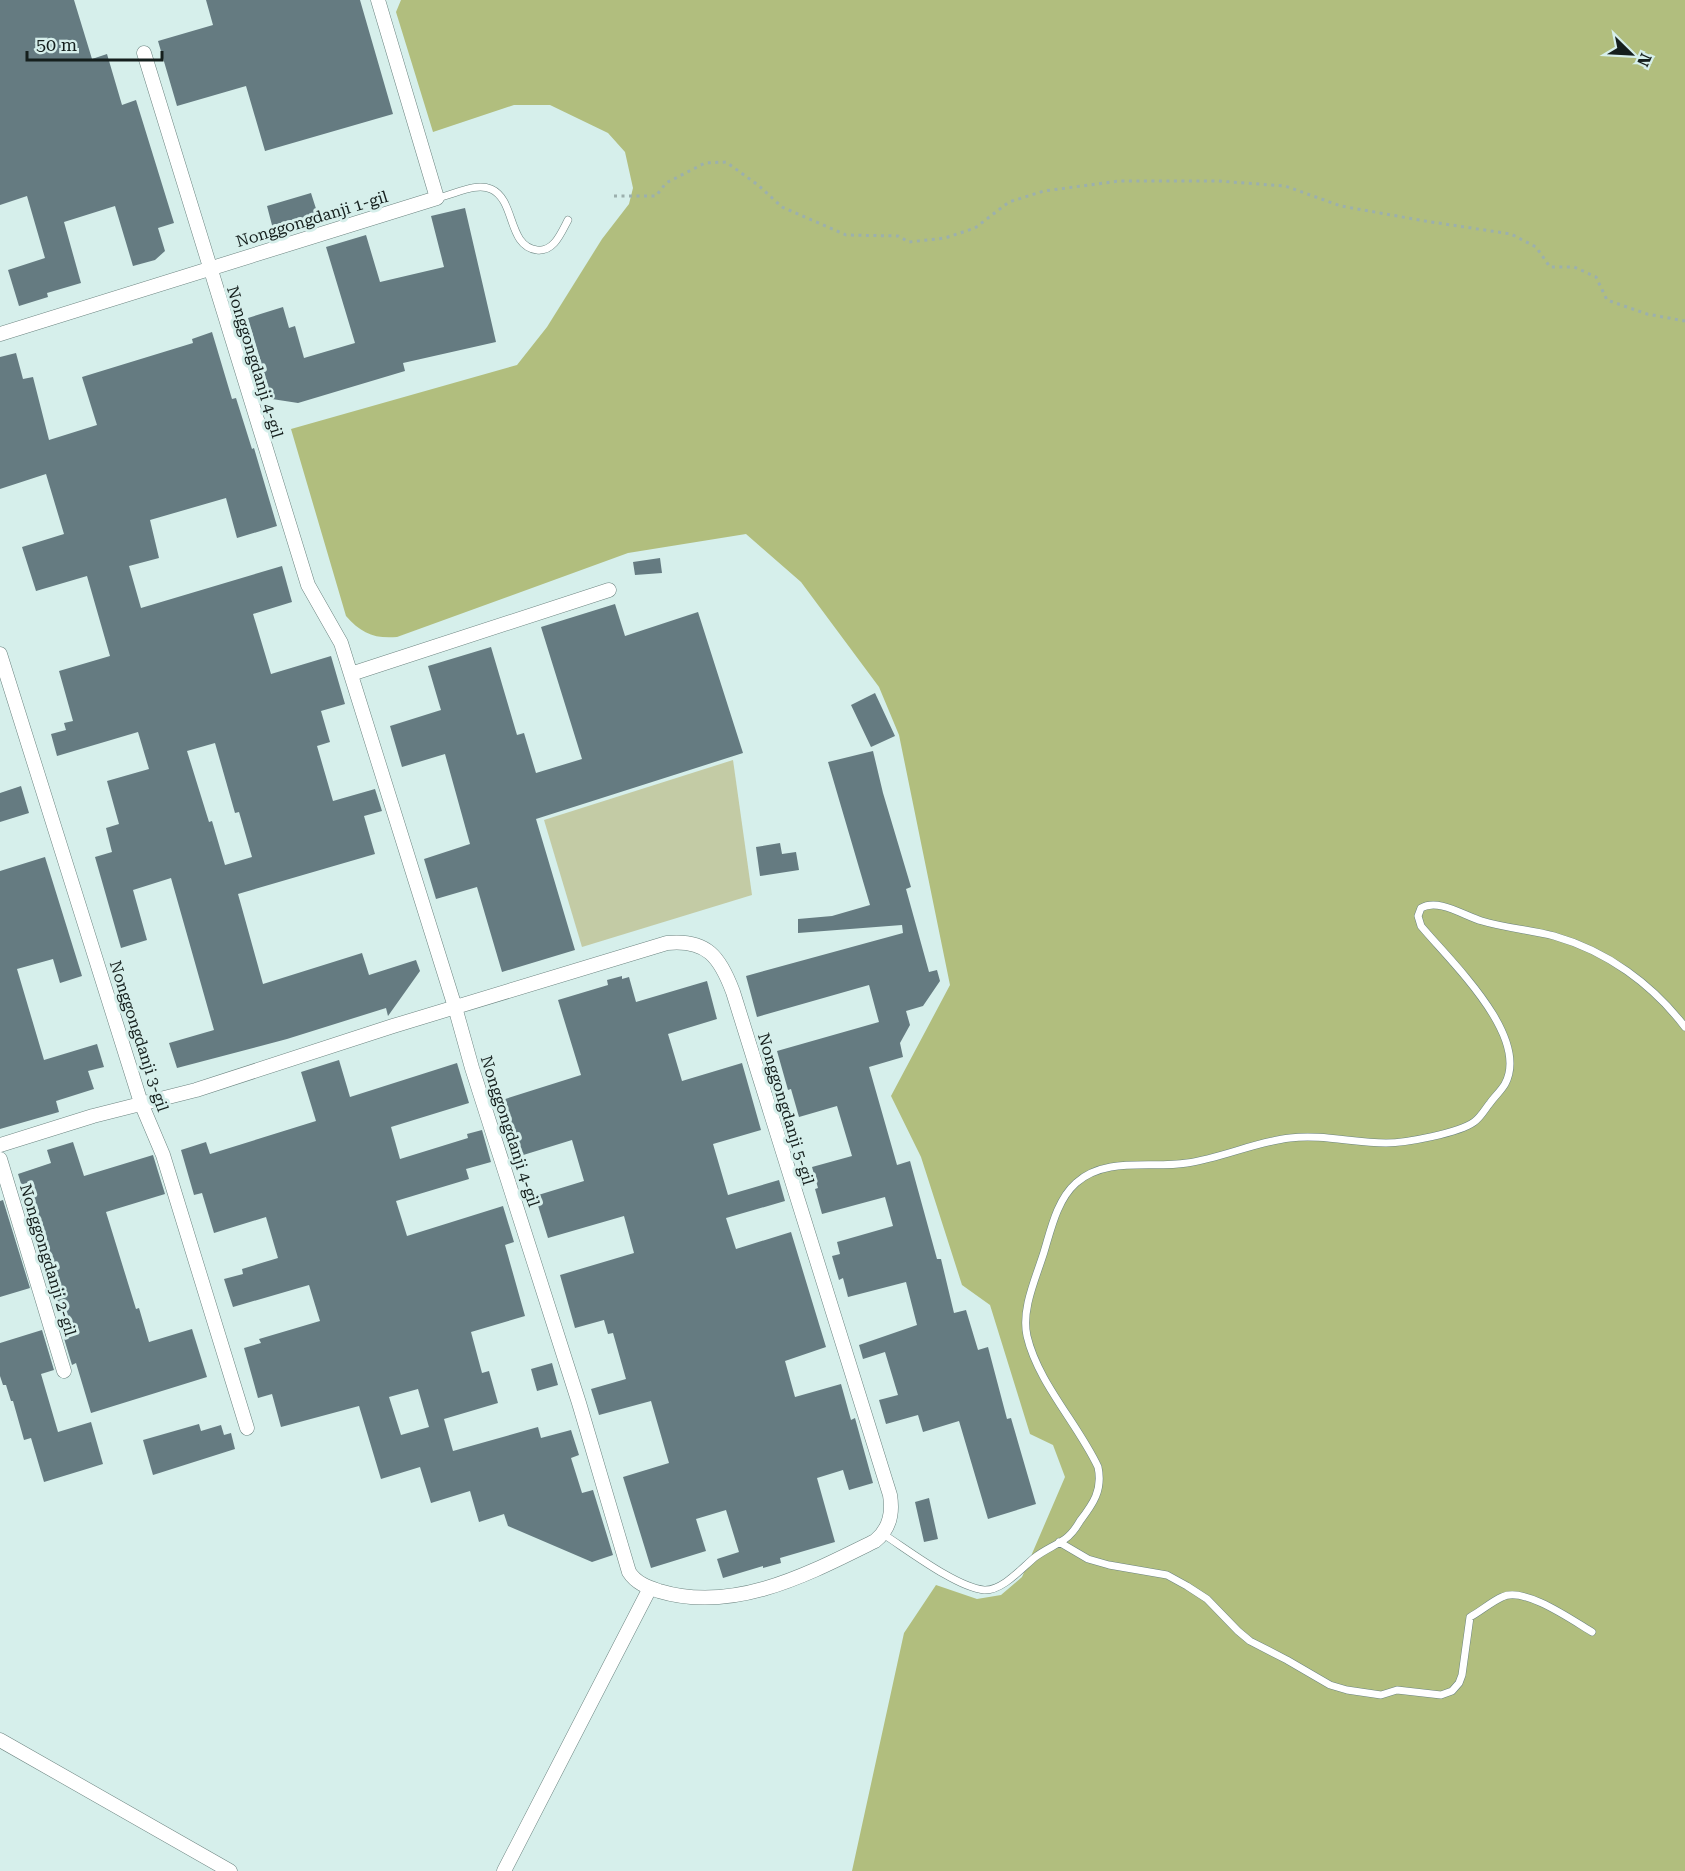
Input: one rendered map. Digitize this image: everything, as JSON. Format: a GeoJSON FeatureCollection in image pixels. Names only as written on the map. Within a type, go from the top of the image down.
{"type":"FeatureCollection","features":[{"type":"Feature","properties":{"kind":"street"},"geometry":{"type":"LineString","coordinates":[[378,0],[437,198]]}},
{"type":"Feature","properties":{"kind":"street","name":"Nonggongdanji 4-gil"},"geometry":{"type":"LineString","coordinates":[[144,54],[308,585],[341,644],[351,674],[579,1403],[629,1572],[634,1580],[650,1588]]}},
{"type":"Feature","properties":{"kind":"street","name":"Nonggongdanji 1-gil"},"geometry":{"type":"LineString","coordinates":[[0,334],[437,198]]}},
{"type":"Feature","properties":{"kind":"street"},"geometry":{"type":"LineString","coordinates":[[351,674],[609,590]]}},
{"type":"Feature","properties":{"kind":"street","name":"Nonggongdanji 3-gil"},"geometry":{"type":"LineString","coordinates":[[0,654],[141,1103],[163,1155],[247,1428]]}},
{"type":"Feature","properties":{"kind":"street","name":"Nonggongdanji 5-gil"},"geometry":{"type":"LineString","coordinates":[[141,1103],[196,1090],[455,1007],[667,943],[678,942],[699,946],[712,953],[728,978],[890,1495],[891,1516],[883,1534]]}},
{"type":"Feature","properties":{"kind":"street"},"geometry":{"type":"LineString","coordinates":[[0,1145],[141,1103]]}},
{"type":"Feature","properties":{"kind":"street","name":"Nonggongdanji 2-gil"},"geometry":{"type":"LineString","coordinates":[[0,1160],[64,1371]]}},
{"type":"Feature","properties":{"kind":"street"},"geometry":{"type":"LineString","coordinates":[[504,1871],[650,1588],[666,1593],[697,1596],[759,1591],[806,1575],[875,1541],[883,1534]]}},
{"type":"Feature","properties":{"kind":"street"},"geometry":{"type":"LineString","coordinates":[[0,1740],[230,1871]]}},
{"type":"Feature","properties":{"kind":"lane"},"geometry":{"type":"LineString","coordinates":[[437,198],[482,186],[493,190],[502,197],[520,241],[529,248],[539,250],[551,247],[568,220]]}},
{"type":"Feature","properties":{"kind":"lane"},"geometry":{"type":"LineString","coordinates":[[883,1534],[952,1578],[986,1590],[1003,1583],[1039,1554],[1073,1531],[1096,1500],[1101,1477],[1094,1457],[1042,1373],[1026,1334],[1030,1293],[1058,1210],[1066,1195],[1091,1173],[1111,1166],[1189,1163],[1289,1138],[1312,1137],[1387,1143],[1452,1132],[1475,1121],[1505,1084],[1508,1073],[1508,1049],[1501,1028],[1490,1008],[1421,926],[1418,911],[1425,906],[1431,904],[1484,922],[1557,937],[1587,948],[1615,962],[1641,981],[1672,1010],[1685,1027]]}},
{"type":"Feature","properties":{"kind":"lane"},"geometry":{"type":"LineString","coordinates":[[1059,1542],[1088,1559],[1167,1575],[1207,1599],[1250,1641],[1330,1685],[1347,1690],[1381,1695],[1397,1690],[1442,1695],[1452,1691],[1460,1683],[1462,1675],[1470,1617],[1503,1596],[1515,1594],[1532,1599],[1592,1632]]}},
{"type":"Feature","properties":{"kind":"path"},"geometry":{"type":"LineString","coordinates":[[614,196],[656,196],[666,183],[705,163],[726,162],[758,184],[782,207],[846,235],[898,237],[909,243],[945,238],[975,228],[1009,202],[1044,191],[1119,181],[1218,181],[1285,186],[1341,206],[1511,234],[1536,247],[1550,267],[1574,267],[1596,277],[1607,300],[1647,314],[1685,321]]}},
{"type":"Feature","properties":{"kind":"green space"},"geometry":{"type":"Polygon","coordinates":[[[401,0],[1685,0],[1685,1871],[852,1871],[904,1633],[936,1585],[977,1599],[1001,1595],[1022,1577],[1065,1477],[1053,1445],[1030,1434],[990,1305],[962,1285],[921,1157],[891,1096],[950,985],[899,735],[879,687],[801,582],[746,534],[628,553],[397,637],[368,634],[346,616],[291,429],[517,365],[547,327],[602,239],[629,204],[633,188],[625,152],[608,133],[550,105],[514,105],[433,132],[396,12],[401,0]]]}},
{"type":"Feature","properties":{"kind":"green space"},"geometry":{"type":"Polygon","coordinates":[[[733,760],[752,895],[582,947],[544,820],[733,760]]]}},
{"type":"Feature","properties":{"kind":"building"},"geometry":{"type":"Polygon","coordinates":[[[0,0],[74,0],[92,59],[107,54],[122,105],[136,100],[174,223],[158,228],[165,251],[155,260],[133,266],[115,206],[64,222],[81,283],[47,293],[48,297],[19,306],[8,270],[45,258],[27,196],[0,205],[0,0]]]}},
{"type":"Feature","properties":{"kind":"building"},"geometry":{"type":"Polygon","coordinates":[[[206,0],[360,0],[393,114],[265,151],[246,86],[177,106],[158,41],[213,25],[206,0]]]}},
{"type":"Feature","properties":{"kind":"building"},"geometry":{"type":"Polygon","coordinates":[[[311,193],[318,215],[273,229],[267,206],[311,193]]]}},
{"type":"Feature","properties":{"kind":"building"},"geometry":{"type":"Polygon","coordinates":[[[465,208],[496,342],[403,363],[405,371],[298,403],[272,399],[248,318],[283,307],[289,328],[295,326],[304,358],[355,343],[326,247],[366,235],[380,282],[444,267],[431,216],[465,208]]]}},
{"type":"Feature","properties":{"kind":"building"},"geometry":{"type":"Polygon","coordinates":[[[212,332],[232,399],[236,398],[252,449],[254,448],[277,526],[237,538],[226,498],[150,520],[159,558],[129,566],[141,608],[282,566],[292,602],[253,614],[271,674],[331,656],[345,704],[321,711],[330,742],[317,746],[333,801],[375,789],[382,811],[364,816],[375,854],[238,894],[263,984],[362,953],[369,975],[416,960],[420,971],[388,1016],[386,1008],[287,1039],[177,1068],[169,1043],[214,1030],[171,878],[133,890],[147,940],[121,948],[95,857],[112,852],[106,828],[119,824],[107,781],[149,769],[138,732],[57,756],[51,734],[66,730],[64,723],[73,721],[59,671],[110,656],[87,576],[36,591],[22,547],[64,534],[46,474],[0,489],[0,357],[16,353],[23,379],[33,377],[49,440],[97,425],[82,377],[193,343],[192,339],[212,332]],[[215,743],[187,751],[225,865],[252,857],[239,812],[235,813],[215,743]]]}},
{"type":"Feature","properties":{"kind":"building"},"geometry":{"type":"Polygon","coordinates":[[[660,558],[662,573],[635,575],[633,562],[660,558]]]}},
{"type":"Feature","properties":{"kind":"building"},"geometry":{"type":"Polygon","coordinates":[[[615,604],[625,636],[698,612],[743,753],[536,819],[575,950],[502,972],[477,887],[436,899],[424,859],[470,844],[445,754],[402,767],[390,726],[441,710],[428,666],[491,647],[517,735],[524,733],[536,773],[582,759],[541,627],[615,604]]]}},
{"type":"Feature","properties":{"kind":"building"},"geometry":{"type":"Polygon","coordinates":[[[875,693],[895,736],[871,747],[851,705],[875,693]]]}},
{"type":"Feature","properties":{"kind":"building"},"geometry":{"type":"Polygon","coordinates":[[[873,751],[911,887],[906,889],[929,972],[937,970],[940,981],[923,1006],[906,1011],[910,1025],[900,1043],[903,1057],[869,1067],[897,1165],[910,1161],[937,1259],[941,1259],[954,1313],[966,1310],[978,1350],[988,1347],[1007,1419],[1011,1418],[1036,1504],[988,1519],[959,1421],[923,1432],[918,1415],[886,1424],[879,1400],[898,1395],[885,1352],[863,1359],[859,1345],[917,1325],[906,1282],[848,1297],[843,1278],[839,1280],[832,1256],[840,1254],[837,1242],[893,1226],[885,1197],[822,1214],[812,1167],[852,1156],[837,1106],[799,1117],[791,1089],[788,1090],[777,1051],[879,1022],[869,985],[757,1017],[746,976],[903,933],[902,925],[798,933],[798,919],[832,916],[870,905],[828,762],[873,751]]]}},
{"type":"Feature","properties":{"kind":"building"},"geometry":{"type":"Polygon","coordinates":[[[21,786],[29,813],[0,822],[0,793],[21,786]]]}},
{"type":"Feature","properties":{"kind":"building"},"geometry":{"type":"Polygon","coordinates":[[[780,843],[782,854],[796,852],[799,870],[760,876],[756,847],[780,843]]]}},
{"type":"Feature","properties":{"kind":"building"},"geometry":{"type":"Polygon","coordinates":[[[45,857],[82,976],[60,983],[53,959],[17,969],[44,1060],[97,1044],[104,1067],[88,1071],[94,1089],[56,1101],[59,1112],[0,1129],[0,871],[45,857]]]}},
{"type":"Feature","properties":{"kind":"building"},"geometry":{"type":"Polygon","coordinates":[[[622,976],[622,979],[629,977],[636,1002],[707,981],[717,1019],[668,1034],[682,1081],[742,1063],[761,1130],[713,1144],[728,1195],[779,1180],[785,1201],[726,1218],[736,1249],[791,1232],[826,1347],[785,1361],[795,1397],[841,1384],[851,1420],[855,1418],[873,1483],[849,1490],[843,1470],[817,1478],[835,1542],[780,1558],[781,1563],[723,1578],[717,1559],[739,1552],[726,1510],[696,1519],[706,1551],[651,1568],[623,1477],[669,1463],[651,1401],[599,1415],[591,1389],[626,1379],[613,1333],[608,1334],[604,1320],[575,1328],[560,1275],[634,1253],[624,1216],[548,1238],[535,1196],[584,1181],[572,1140],[520,1156],[502,1100],[581,1075],[558,1000],[608,985],[607,980],[622,976]]]}},
{"type":"Feature","properties":{"kind":"building"},"geometry":{"type":"Polygon","coordinates":[[[339,1060],[350,1097],[457,1063],[469,1103],[391,1127],[400,1159],[468,1138],[467,1134],[482,1130],[491,1162],[466,1169],[469,1179],[396,1201],[407,1236],[503,1206],[514,1242],[505,1245],[525,1316],[471,1332],[482,1373],[489,1371],[498,1403],[444,1419],[453,1451],[538,1427],[541,1438],[571,1430],[579,1455],[571,1458],[582,1493],[593,1490],[613,1555],[592,1562],[508,1526],[504,1514],[479,1522],[470,1491],[431,1503],[420,1467],[381,1479],[359,1406],[281,1427],[272,1394],[258,1398],[244,1348],[261,1343],[259,1339],[320,1321],[309,1285],[233,1307],[224,1279],[243,1274],[242,1269],[278,1258],[266,1217],[214,1233],[202,1193],[194,1195],[181,1150],[206,1142],[210,1154],[316,1121],[301,1072],[339,1060]],[[418,1389],[389,1397],[401,1435],[429,1427],[418,1389]]]}},
{"type":"Feature","properties":{"kind":"building"},"geometry":{"type":"Polygon","coordinates":[[[73,1142],[84,1176],[153,1155],[165,1194],[106,1212],[136,1309],[139,1308],[149,1342],[192,1329],[207,1377],[91,1413],[76,1363],[72,1365],[60,1325],[64,1324],[51,1281],[47,1283],[20,1195],[24,1193],[18,1174],[51,1163],[47,1150],[73,1142]]]}},
{"type":"Feature","properties":{"kind":"building"},"geometry":{"type":"Polygon","coordinates":[[[3,1200],[30,1288],[0,1297],[0,1201],[3,1200]]]}},
{"type":"Feature","properties":{"kind":"building"},"geometry":{"type":"Polygon","coordinates":[[[42,1330],[54,1370],[41,1374],[58,1432],[91,1422],[103,1464],[44,1482],[31,1438],[24,1440],[13,1401],[0,1376],[0,1343],[42,1330]]]}},
{"type":"Feature","properties":{"kind":"building"},"geometry":{"type":"Polygon","coordinates":[[[552,1363],[558,1385],[537,1391],[531,1369],[552,1363]]]}},
{"type":"Feature","properties":{"kind":"building"},"geometry":{"type":"Polygon","coordinates":[[[199,1424],[201,1431],[221,1425],[224,1435],[231,1433],[235,1449],[153,1475],[143,1440],[199,1424]]]}},
{"type":"Feature","properties":{"kind":"building"},"geometry":{"type":"Polygon","coordinates":[[[929,1498],[938,1539],[924,1542],[915,1502],[929,1498]]]}}]}
